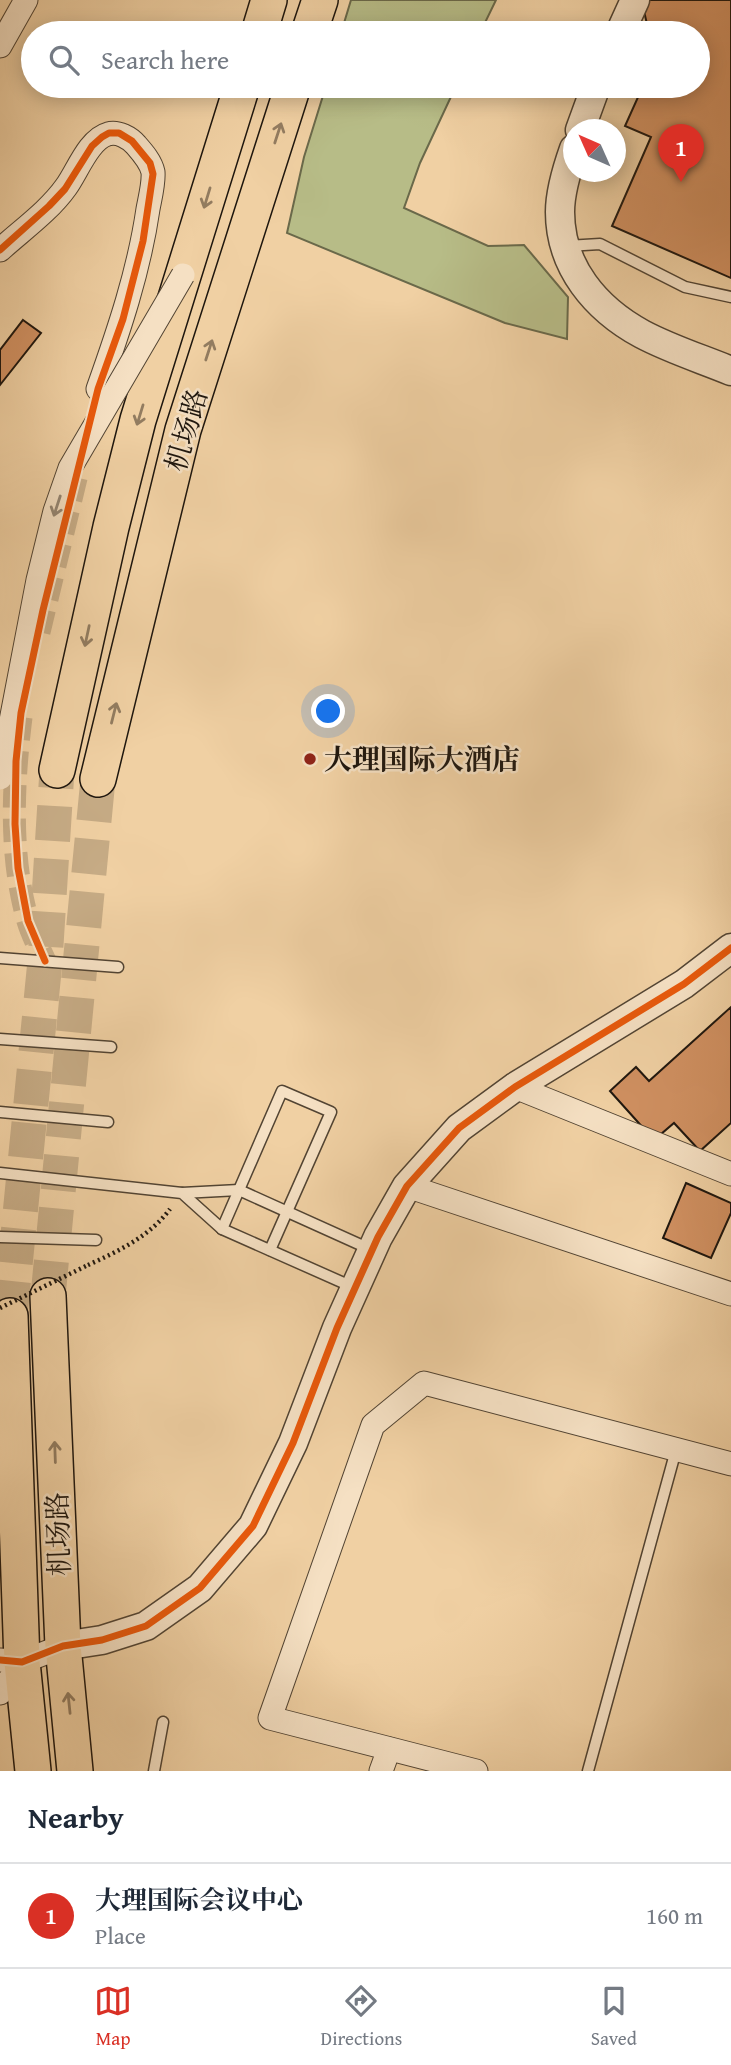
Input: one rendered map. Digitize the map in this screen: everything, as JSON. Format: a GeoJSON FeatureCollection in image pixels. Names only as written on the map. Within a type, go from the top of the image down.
{"type":"FeatureCollection","features":[{"type":"Feature","properties":{"kind":"main road"},"geometry":{"type":"LineString","coordinates":[[263,21],[269,0]]}},
{"type":"Feature","properties":{"kind":"main road"},"geometry":{"type":"LineString","coordinates":[[313,21],[320,0]]}},
{"type":"Feature","properties":{"kind":"main road","name":"机场路"},"geometry":{"type":"LineString","coordinates":[[57,771],[111,527],[138,421],[239,98]]}},
{"type":"Feature","properties":{"kind":"main road","name":"机场路"},"geometry":{"type":"LineString","coordinates":[[98,779],[183,430],[289,98]]}},
{"type":"Feature","properties":{"kind":"main road","name":"机场路"},"geometry":{"type":"LineString","coordinates":[[48,1296],[63,1646],[75,1771]]}},
{"type":"Feature","properties":{"kind":"main road","name":"机场路"},"geometry":{"type":"LineString","coordinates":[[5,1312],[11,1661],[33,1771]]}},
{"type":"Feature","properties":{"kind":"street"},"geometry":{"type":"LineString","coordinates":[[0,46],[26,0]]}},
{"type":"Feature","properties":{"kind":"street"},"geometry":{"type":"LineString","coordinates":[[625,21],[635,0]]}},
{"type":"Feature","properties":{"kind":"street"},"geometry":{"type":"LineString","coordinates":[[584,119],[592,98]]}},
{"type":"Feature","properties":{"kind":"street"},"geometry":{"type":"LineString","coordinates":[[0,250],[65,188],[92,146],[102,137],[109,133],[119,134],[142,151],[153,174],[143,241],[123,319],[98,389]]}},
{"type":"Feature","properties":{"kind":"street"},"geometry":{"type":"LineString","coordinates":[[565,182],[560,211],[565,247],[582,284],[605,310],[643,335],[731,371]]}},
{"type":"Feature","properties":{"kind":"street"},"geometry":{"type":"LineString","coordinates":[[0,778],[38,580],[55,511],[70,468],[183,275]]}},
{"type":"Feature","properties":{"kind":"street"},"geometry":{"type":"LineString","coordinates":[[0,1693],[11,1661],[63,1646],[102,1640],[146,1626],[200,1588],[253,1526],[293,1443],[337,1328],[378,1237],[407,1185],[459,1128],[514,1087],[684,984],[731,948]]}},
{"type":"Feature","properties":{"kind":"street"},"geometry":{"type":"LineString","coordinates":[[514,1087],[731,1174]]}},
{"type":"Feature","properties":{"kind":"street"},"geometry":{"type":"LineString","coordinates":[[407,1185],[731,1294]]}},
{"type":"Feature","properties":{"kind":"street"},"geometry":{"type":"LineString","coordinates":[[476,1771],[270,1718],[373,1425],[424,1383],[731,1464]]}},
{"type":"Feature","properties":{"kind":"street"},"geometry":{"type":"LineString","coordinates":[[381,1771],[389,1749]]}},
{"type":"Feature","properties":{"kind":"lane"},"geometry":{"type":"LineString","coordinates":[[565,247],[600,244],[685,287],[731,297]]}},
{"type":"Feature","properties":{"kind":"lane"},"geometry":{"type":"LineString","coordinates":[[0,958],[118,967]]}},
{"type":"Feature","properties":{"kind":"lane"},"geometry":{"type":"LineString","coordinates":[[0,1038],[111,1047]]}},
{"type":"Feature","properties":{"kind":"lane"},"geometry":{"type":"LineString","coordinates":[[222,1229],[282,1091],[331,1112],[270,1250]]}},
{"type":"Feature","properties":{"kind":"lane"},"geometry":{"type":"LineString","coordinates":[[0,1112],[108,1122]]}},
{"type":"Feature","properties":{"kind":"lane"},"geometry":{"type":"LineString","coordinates":[[0,1173],[182,1193],[239,1190],[372,1251]]}},
{"type":"Feature","properties":{"kind":"lane"},"geometry":{"type":"LineString","coordinates":[[182,1193],[222,1229],[355,1288]]}},
{"type":"Feature","properties":{"kind":"lane"},"geometry":{"type":"LineString","coordinates":[[0,1237],[96,1240]]}},
{"type":"Feature","properties":{"kind":"lane"},"geometry":{"type":"LineString","coordinates":[[588,1771],[676,1450]]}},
{"type":"Feature","properties":{"kind":"lane"},"geometry":{"type":"LineString","coordinates":[[155,1771],[163,1722]]}},
{"type":"Feature","properties":{"kind":"path"},"geometry":{"type":"LineString","coordinates":[[5,1312],[88,1265],[120,1251],[161,1222],[182,1193]]}},
{"type":"Feature","properties":{"kind":"green space"},"geometry":{"type":"Polygon","coordinates":[[[351,0],[496,0],[486,21],[345,21],[351,0]]]}},
{"type":"Feature","properties":{"kind":"green space"},"geometry":{"type":"Polygon","coordinates":[[[322,98],[450,98],[420,163],[404,208],[488,246],[524,245],[568,297],[567,339],[505,323],[287,233],[304,157],[322,98]]]}},
{"type":"Feature","properties":{"kind":"building"},"geometry":{"type":"Polygon","coordinates":[[[649,0],[731,0],[731,278],[612,226],[651,137],[626,126],[638,98],[710,98],[710,21],[646,21],[644,11],[649,0]]]}},
{"type":"Feature","properties":{"kind":"building"},"geometry":{"type":"Polygon","coordinates":[[[23,320],[41,333],[0,385],[0,350],[23,320]]]}},
{"type":"Feature","properties":{"kind":"building"},"geometry":{"type":"Polygon","coordinates":[[[731,1007],[731,1123],[700,1151],[674,1123],[654,1140],[610,1091],[636,1067],[649,1081],[731,1007]]]}},
{"type":"Feature","properties":{"kind":"building"},"geometry":{"type":"Polygon","coordinates":[[[686,1183],[731,1203],[731,1213],[711,1258],[663,1238],[686,1183]]]}},
{"type":"Feature","properties":{"kind":"tunnel"},"geometry":{"type":"LineString","coordinates":[[39,632],[77,474]]}},
{"type":"Feature","properties":{"kind":"tunnel"},"geometry":{"type":"LineString","coordinates":[[21,717],[16,767],[15,845],[28,921],[45,961]]}},
{"type":"Feature","properties":{"kind":"tunnel"},"geometry":{"type":"LineString","coordinates":[[10,1316],[45,961],[57,770]]}},
{"type":"Feature","properties":{"kind":"tunnel"},"geometry":{"type":"LineString","coordinates":[[48,1296],[98,779]]}},
{"type":"Feature","properties":{"kind":"cycle path"},"geometry":{"type":"LineString","coordinates":[[0,250],[65,189],[92,146],[102,137],[109,133],[119,133],[132,141],[150,163],[153,174],[143,241],[123,319],[98,389],[43,610],[21,713],[16,761],[15,824],[18,868],[28,921],[45,961]]}},
{"type":"Feature","properties":{"kind":"cycle path"},"geometry":{"type":"LineString","coordinates":[[0,1660],[22,1662],[63,1646],[102,1640],[146,1626],[200,1588],[253,1526],[293,1443],[337,1328],[378,1237],[407,1186],[459,1128],[515,1087],[684,984],[731,948]]}},
{"type":"Feature","properties":{"kind":"place","name":"大理国际会议中心"},"geometry":{"type":"Point","coordinates":[681,182]}},
{"type":"Feature","properties":{"kind":"place","name":"大理国际大酒店"},"geometry":{"type":"Point","coordinates":[310,759]}}]}
